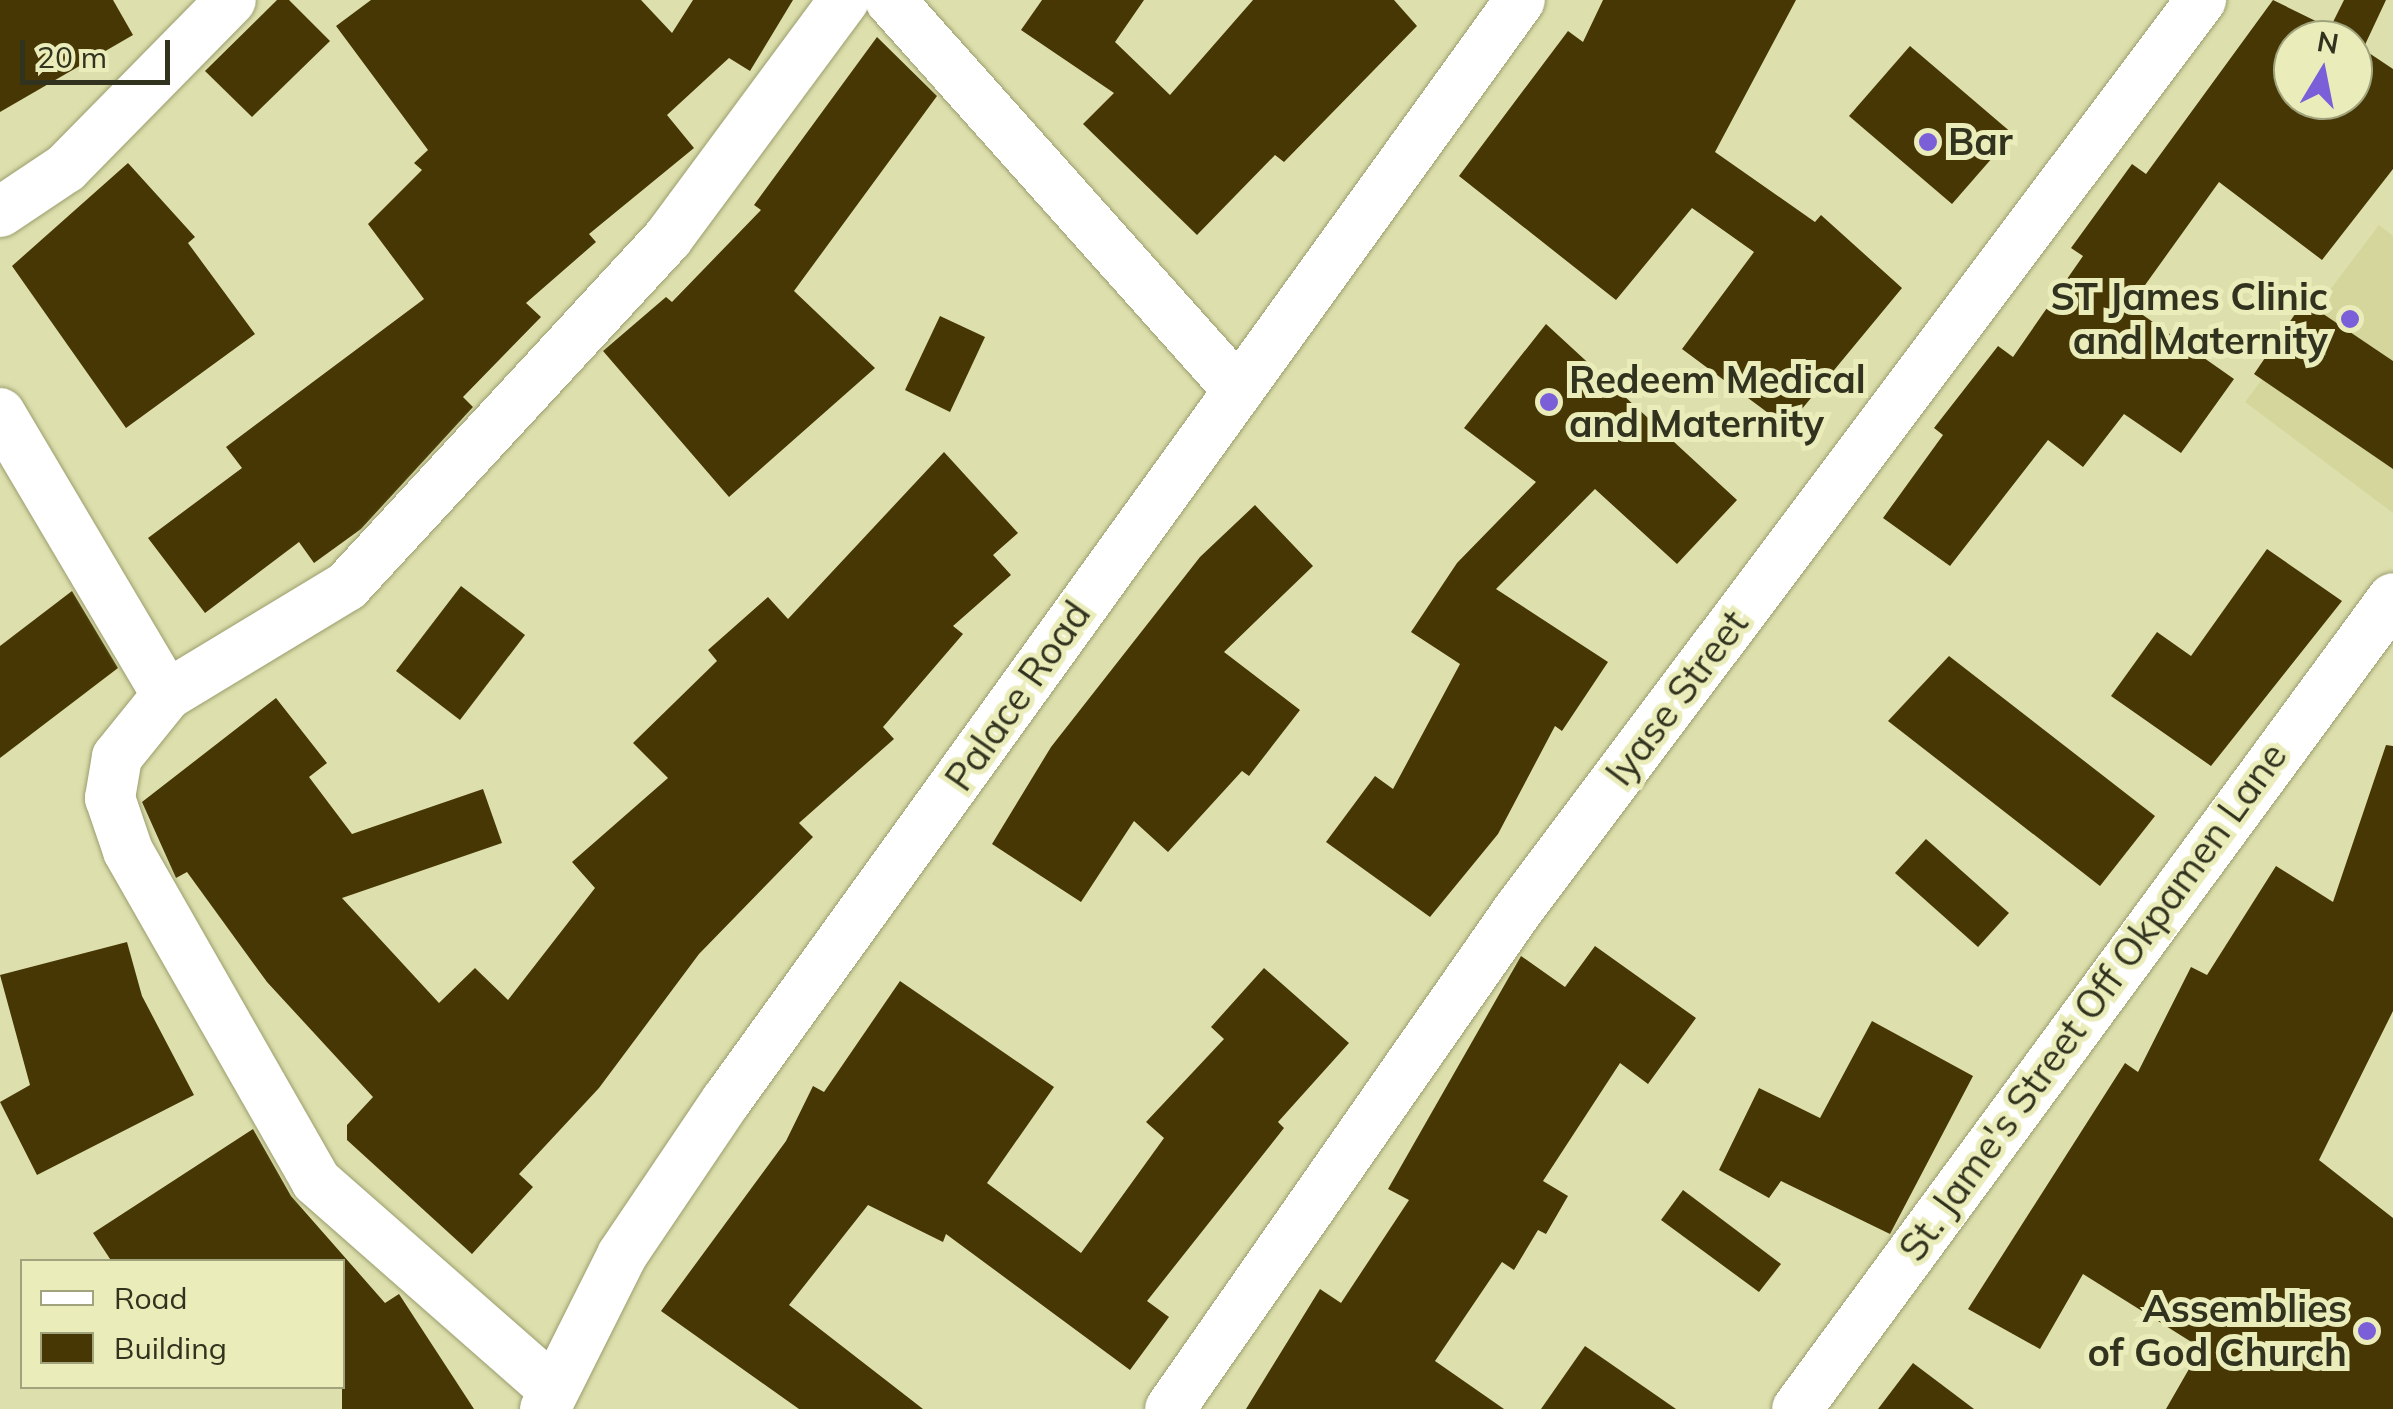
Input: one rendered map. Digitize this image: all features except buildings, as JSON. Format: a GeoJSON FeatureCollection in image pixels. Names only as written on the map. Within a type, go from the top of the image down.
{"type":"FeatureCollection","features":[{"type":"Feature","properties":{"kind":"street"},"geometry":{"type":"LineString","coordinates":[[0,212],[66,168],[230,0]]}},
{"type":"Feature","properties":{"kind":"street"},"geometry":{"type":"LineString","coordinates":[[549,1399],[316,1181],[128,850],[110,798],[117,757],[167,694],[347,586],[668,238],[844,0]]}},
{"type":"Feature","properties":{"kind":"street"},"geometry":{"type":"LineString","coordinates":[[890,0],[1238,390]]}},
{"type":"Feature","properties":{"kind":"street","name":"Palace Road"},"geometry":{"type":"LineString","coordinates":[[549,1399],[622,1255],[726,1100],[1520,0]]}},
{"type":"Feature","properties":{"kind":"street","name":"Iyase Street"},"geometry":{"type":"LineString","coordinates":[[1170,1409],[1518,910],[2201,0]]}},
{"type":"Feature","properties":{"kind":"street"},"geometry":{"type":"LineString","coordinates":[[0,413],[167,694]]}},
{"type":"Feature","properties":{"kind":"street","name":"St. Jame's Street Off Okpamen Lane"},"geometry":{"type":"LineString","coordinates":[[1796,1409],[2393,598]]}},
{"type":"Feature","properties":{"kind":"shaded area","name":"ST James Clinic and Maternity"},"geometry":{"type":"Polygon","coordinates":[[[2379,225],[2393,236],[2393,513],[2245,402],[2379,225]]]}},
{"type":"Feature","properties":{"kind":"place","name":"Bar"},"geometry":{"type":"Point","coordinates":[1928,142]}},
{"type":"Feature","properties":{"kind":"place","name":"ST James Clinic and Maternity"},"geometry":{"type":"Point","coordinates":[2350,319]}},
{"type":"Feature","properties":{"kind":"place","name":"Redeem Medical and Maternity"},"geometry":{"type":"Point","coordinates":[1549,402]}},
{"type":"Feature","properties":{"kind":"place","name":"Assemblies of God Church"},"geometry":{"type":"Point","coordinates":[2367,1331]}}]}
